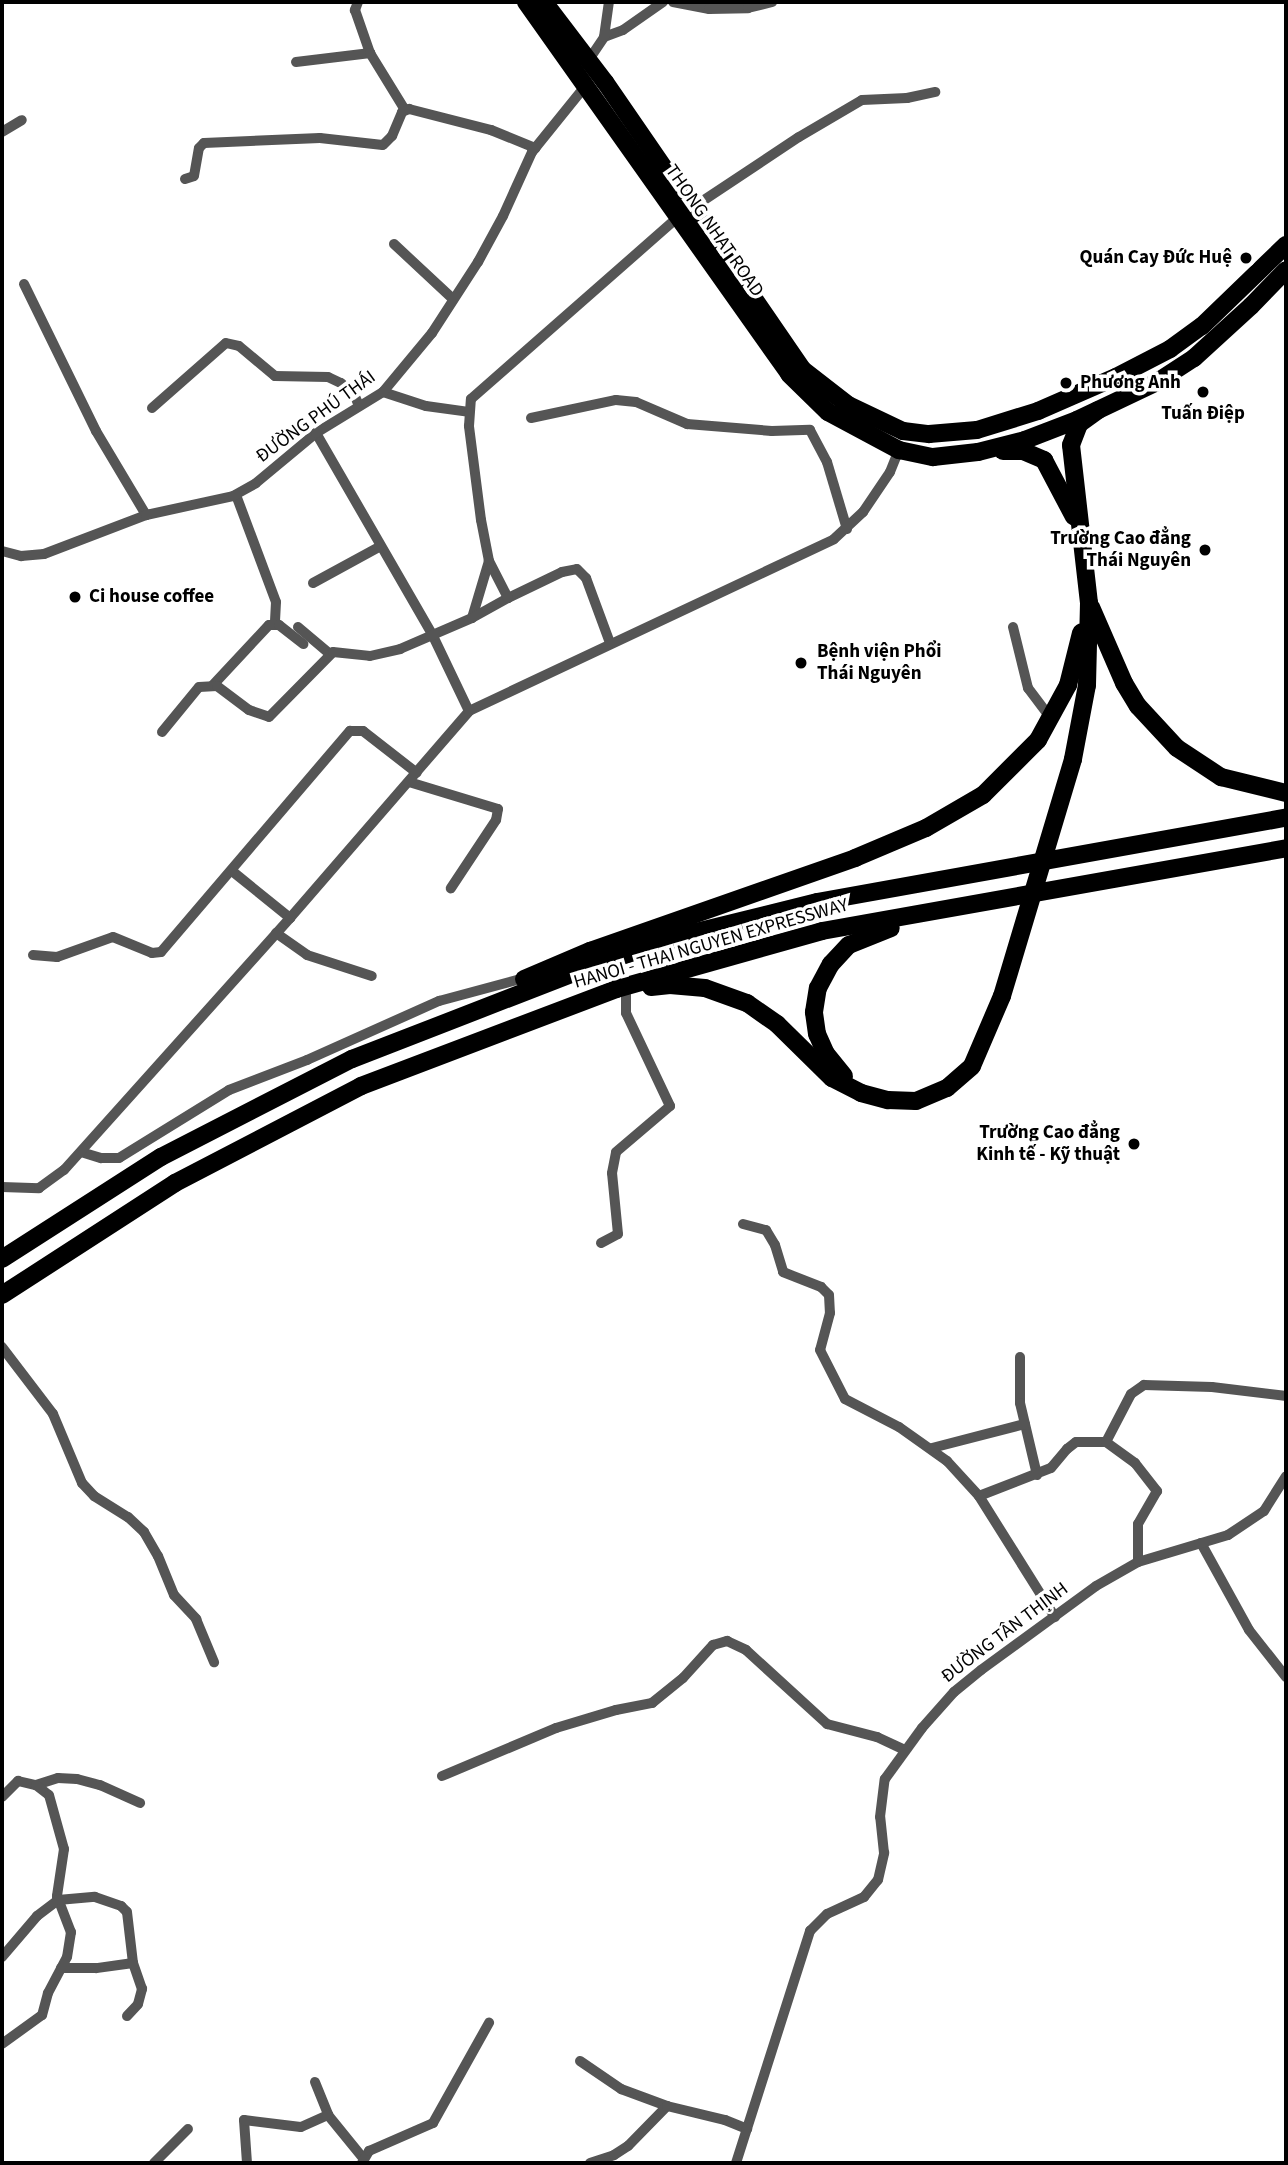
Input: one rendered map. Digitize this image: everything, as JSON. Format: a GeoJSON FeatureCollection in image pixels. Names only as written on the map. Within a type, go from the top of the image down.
{"type":"FeatureCollection","features":[{"type":"Feature","properties":{"kind":"highway","name":"THONG NHAT ROAD"},"geometry":{"type":"LineString","coordinates":[[526,2],[591,73]]}},
{"type":"Feature","properties":{"kind":"highway","name":"THONG NHAT ROAD"},"geometry":{"type":"LineString","coordinates":[[544,2],[685,212],[802,369],[848,405],[902,431]]}},
{"type":"Feature","properties":{"kind":"highway","name":"THONG NHAT ROAD"},"geometry":{"type":"LineString","coordinates":[[685,212],[757,331],[801,387],[841,421],[900,450],[933,457],[978,452]]}},
{"type":"Feature","properties":{"kind":"highway"},"geometry":{"type":"LineString","coordinates":[[900,450],[902,431],[949,434],[993,425],[1038,411],[1090,389],[1170,349],[1202,326],[1286,245]]}},
{"type":"Feature","properties":{"kind":"highway"},"geometry":{"type":"LineString","coordinates":[[978,452],[1050,431],[1157,382],[1194,358],[1286,270]]}},
{"type":"Feature","properties":{"kind":"highway"},"geometry":{"type":"LineString","coordinates":[[1056,478],[1051,459],[1050,431],[1059,412],[1090,389]]}},
{"type":"Feature","properties":{"kind":"highway"},"geometry":{"type":"LineString","coordinates":[[490,1035],[541,1024],[626,995],[670,985],[705,988],[747,1003],[777,1024],[832,1078],[861,1093],[888,1100],[916,1101],[947,1088],[972,1066],[989,1033],[1073,759],[1087,685],[1089,603],[1071,445],[1079,424],[1098,410]]}},
{"type":"Feature","properties":{"kind":"highway"},"geometry":{"type":"LineString","coordinates":[[993,425],[1035,427],[1050,431],[1063,442],[1075,471]]}},
{"type":"Feature","properties":{"kind":"highway"},"geometry":{"type":"LineString","coordinates":[[978,452],[1009,450],[1034,454],[1044,460],[1056,478],[1079,528]]}},
{"type":"Feature","properties":{"kind":"highway"},"geometry":{"type":"LineString","coordinates":[[352,1059],[531,976],[610,944],[855,858],[926,828],[983,795],[1038,740],[1068,685],[1089,603]]}},
{"type":"Feature","properties":{"kind":"highway"},"geometry":{"type":"LineString","coordinates":[[1089,603],[1124,684],[1138,706],[1170,741],[1221,777],[1249,787],[1286,793]]}},
{"type":"Feature","properties":{"kind":"highway","name":"HANOI - THAI NGUYEN EXPRESSWAY"},"geometry":{"type":"LineString","coordinates":[[2,1259],[161,1157],[352,1059],[600,963],[696,932],[817,902],[1286,818]]}},
{"type":"Feature","properties":{"kind":"highway","name":"HANOI - THAI NGUYEN EXPRESSWAY"},"geometry":{"type":"LineString","coordinates":[[2,1295],[175,1183],[362,1086],[616,989],[822,930],[1286,848]]}},
{"type":"Feature","properties":{"kind":"highway"},"geometry":{"type":"LineString","coordinates":[[861,1093],[826,1054],[817,1034],[814,1012],[818,988],[831,964],[849,945],[873,932],[901,925],[1078,894],[1211,861]]}},
{"type":"Feature","properties":{"kind":"street"},"geometry":{"type":"LineString","coordinates":[[358,2],[355,10],[370,53],[405,110]]}},
{"type":"Feature","properties":{"kind":"street"},"geometry":{"type":"LineString","coordinates":[[609,2],[604,37],[623,30],[663,2]]}},
{"type":"Feature","properties":{"kind":"street"},"geometry":{"type":"LineString","coordinates":[[673,2],[709,9],[748,8],[772,2]]}},
{"type":"Feature","properties":{"kind":"street","name":"ĐƯỜNG PHÚ THÁI"},"geometry":{"type":"LineString","coordinates":[[2,551],[21,555],[44,554],[146,515],[236,495],[316,433],[383,392],[432,333],[503,216],[518,177],[535,148],[591,73],[604,37]]}},
{"type":"Feature","properties":{"kind":"street"},"geometry":{"type":"LineString","coordinates":[[296,62],[370,53]]}},
{"type":"Feature","properties":{"kind":"street"},"geometry":{"type":"LineString","coordinates":[[508,598],[489,561],[481,520],[469,412],[471,399],[685,212],[799,137],[862,100],[907,98],[935,92]]}},
{"type":"Feature","properties":{"kind":"street"},"geometry":{"type":"LineString","coordinates":[[405,110],[414,109],[474,125],[535,148]]}},
{"type":"Feature","properties":{"kind":"street"},"geometry":{"type":"LineString","coordinates":[[185,179],[194,176],[200,148],[204,143],[320,138],[383,145],[393,136],[405,110]]}},
{"type":"Feature","properties":{"kind":"street"},"geometry":{"type":"LineString","coordinates":[[2,132],[22,120]]}},
{"type":"Feature","properties":{"kind":"street"},"geometry":{"type":"LineString","coordinates":[[394,244],[453,299]]}},
{"type":"Feature","properties":{"kind":"street"},"geometry":{"type":"LineString","coordinates":[[24,284],[96,431],[146,515]]}},
{"type":"Feature","properties":{"kind":"street"},"geometry":{"type":"LineString","coordinates":[[152,408],[226,343],[239,346],[275,376],[328,377],[341,383],[354,394],[359,407]]}},
{"type":"Feature","properties":{"kind":"street"},"geometry":{"type":"LineString","coordinates":[[383,392],[426,406],[469,412]]}},
{"type":"Feature","properties":{"kind":"street"},"geometry":{"type":"LineString","coordinates":[[531,418],[616,400],[636,402],[687,424],[772,431],[810,430],[827,462],[847,529]]}},
{"type":"Feature","properties":{"kind":"street"},"geometry":{"type":"LineString","coordinates":[[316,433],[433,636],[469,711]]}},
{"type":"Feature","properties":{"kind":"street"},"geometry":{"type":"LineString","coordinates":[[2,1187],[39,1188],[64,1170],[290,918],[469,711],[818,547],[847,529],[883,482],[900,450]]}},
{"type":"Feature","properties":{"kind":"street"},"geometry":{"type":"LineString","coordinates":[[236,495],[276,602],[275,624]]}},
{"type":"Feature","properties":{"kind":"street"},"geometry":{"type":"LineString","coordinates":[[313,583],[381,546]]}},
{"type":"Feature","properties":{"kind":"street"},"geometry":{"type":"LineString","coordinates":[[472,618],[489,561]]}},
{"type":"Feature","properties":{"kind":"street"},"geometry":{"type":"LineString","coordinates":[[298,627],[330,654],[373,656],[433,636],[562,572],[577,569],[586,578],[610,643]]}},
{"type":"Feature","properties":{"kind":"street"},"geometry":{"type":"LineString","coordinates":[[275,624],[303,644]]}},
{"type":"Feature","properties":{"kind":"street"},"geometry":{"type":"LineString","coordinates":[[162,732],[197,688],[213,685],[264,627],[275,624]]}},
{"type":"Feature","properties":{"kind":"street"},"geometry":{"type":"LineString","coordinates":[[1013,627],[1028,688],[1050,717]]}},
{"type":"Feature","properties":{"kind":"street"},"geometry":{"type":"LineString","coordinates":[[213,685],[249,710],[269,717],[330,654]]}},
{"type":"Feature","properties":{"kind":"street"},"geometry":{"type":"LineString","coordinates":[[33,955],[57,957],[113,937],[159,953],[350,731],[363,731],[417,773]]}},
{"type":"Feature","properties":{"kind":"street"},"geometry":{"type":"LineString","coordinates":[[409,782],[493,805],[498,809],[496,820],[451,888]]}},
{"type":"Feature","properties":{"kind":"street"},"geometry":{"type":"LineString","coordinates":[[232,871],[290,918]]}},
{"type":"Feature","properties":{"kind":"street"},"geometry":{"type":"LineString","coordinates":[[276,933],[307,955],[372,976]]}},
{"type":"Feature","properties":{"kind":"street"},"geometry":{"type":"LineString","coordinates":[[81,1152],[101,1158],[119,1158],[229,1090],[307,1060],[439,1001],[531,976]]}},
{"type":"Feature","properties":{"kind":"street"},"geometry":{"type":"LineString","coordinates":[[601,1243],[618,1234],[611,1168],[616,1152],[670,1106],[626,1013],[626,995]]}},
{"type":"Feature","properties":{"kind":"street"},"geometry":{"type":"LineString","coordinates":[[743,1224],[766,1230],[775,1245],[783,1272],[821,1287],[829,1295],[830,1314],[820,1350],[845,1399],[899,1427],[932,1448],[979,1496],[1055,1617]]}},
{"type":"Feature","properties":{"kind":"street"},"geometry":{"type":"LineString","coordinates":[[2,1347],[53,1414],[82,1483],[94,1496],[128,1517],[144,1532],[158,1556],[174,1595],[196,1619],[214,1661]]}},
{"type":"Feature","properties":{"kind":"street"},"geometry":{"type":"LineString","coordinates":[[1020,1357],[1020,1403],[1037,1475]]}},
{"type":"Feature","properties":{"kind":"street"},"geometry":{"type":"LineString","coordinates":[[1106,1442],[1131,1394],[1144,1385],[1212,1387],[1286,1396]]}},
{"type":"Feature","properties":{"kind":"street"},"geometry":{"type":"LineString","coordinates":[[932,1448],[1025,1424]]}},
{"type":"Feature","properties":{"kind":"street"},"geometry":{"type":"LineString","coordinates":[[979,1496],[1051,1468],[1067,1448],[1076,1442],[1106,1442],[1135,1463],[1157,1491],[1138,1524],[1138,1562]]}},
{"type":"Feature","properties":{"kind":"street","name":"ĐƯỜNG TÂN THỊNH"},"geometry":{"type":"LineString","coordinates":[[736,2163],[810,1931],[818,1920],[864,1898],[878,1880],[884,1853],[881,1797],[885,1779],[905,1751],[954,1692],[1096,1586],[1138,1562],[1228,1535],[1264,1511],[1286,1476]]}},
{"type":"Feature","properties":{"kind":"street"},"geometry":{"type":"LineString","coordinates":[[1201,1543],[1250,1630],[1286,1677]]}},
{"type":"Feature","properties":{"kind":"street"},"geometry":{"type":"LineString","coordinates":[[442,1776],[555,1728],[616,1710],[652,1703],[683,1678],[713,1645],[727,1641],[746,1650],[827,1724],[877,1737],[905,1751]]}},
{"type":"Feature","properties":{"kind":"street"},"geometry":{"type":"LineString","coordinates":[[36,1785],[58,1778],[76,1779],[100,1784],[140,1803]]}},
{"type":"Feature","properties":{"kind":"street"},"geometry":{"type":"LineString","coordinates":[[2,1797],[18,1781],[36,1785],[49,1795],[64,1849],[58,1900],[71,1932],[70,1946],[48,1993],[42,2015],[2,2044]]}},
{"type":"Feature","properties":{"kind":"street"},"geometry":{"type":"LineString","coordinates":[[2,1957],[37,1916],[58,1900],[95,1897],[121,1906],[127,1912],[133,1963],[140,1979],[141,1998],[127,2016]]}},
{"type":"Feature","properties":{"kind":"street"},"geometry":{"type":"LineString","coordinates":[[61,1968],[116,1967],[133,1963]]}},
{"type":"Feature","properties":{"kind":"street"},"geometry":{"type":"LineString","coordinates":[[315,2082],[328,2115],[363,2161],[369,2151],[433,2123],[489,2023]]}},
{"type":"Feature","properties":{"kind":"street"},"geometry":{"type":"LineString","coordinates":[[580,2060],[621,2089],[667,2106],[725,2120],[747,2129]]}},
{"type":"Feature","properties":{"kind":"street"},"geometry":{"type":"LineString","coordinates":[[590,2163],[614,2155],[628,2146],[667,2106]]}},
{"type":"Feature","properties":{"kind":"street"},"geometry":{"type":"LineString","coordinates":[[247,2163],[244,2120],[301,2127],[328,2115]]}},
{"type":"Feature","properties":{"kind":"street"},"geometry":{"type":"LineString","coordinates":[[154,2163],[188,2129]]}},
{"type":"Feature","properties":{"kind":"place","name":"Quán Cay Đức Huệ"},"geometry":{"type":"Point","coordinates":[1246,258]}},
{"type":"Feature","properties":{"kind":"place","name":"Phương Anh"},"geometry":{"type":"Point","coordinates":[1066,383]}},
{"type":"Feature","properties":{"kind":"place","name":"Tuấn Điệp"},"geometry":{"type":"Point","coordinates":[1203,392]}},
{"type":"Feature","properties":{"kind":"place","name":"Trường Cao đẳng Thái Nguyên"},"geometry":{"type":"Point","coordinates":[1205,550]}},
{"type":"Feature","properties":{"kind":"place","name":"Ci house coffee"},"geometry":{"type":"Point","coordinates":[75,597]}},
{"type":"Feature","properties":{"kind":"place","name":"Bệnh viện Phổi Thái Nguyên"},"geometry":{"type":"Point","coordinates":[801,663]}},
{"type":"Feature","properties":{"kind":"place","name":"Trường Cao đẳng Kinh tế - Kỹ thuật"},"geometry":{"type":"Point","coordinates":[1134,1144]}}]}
